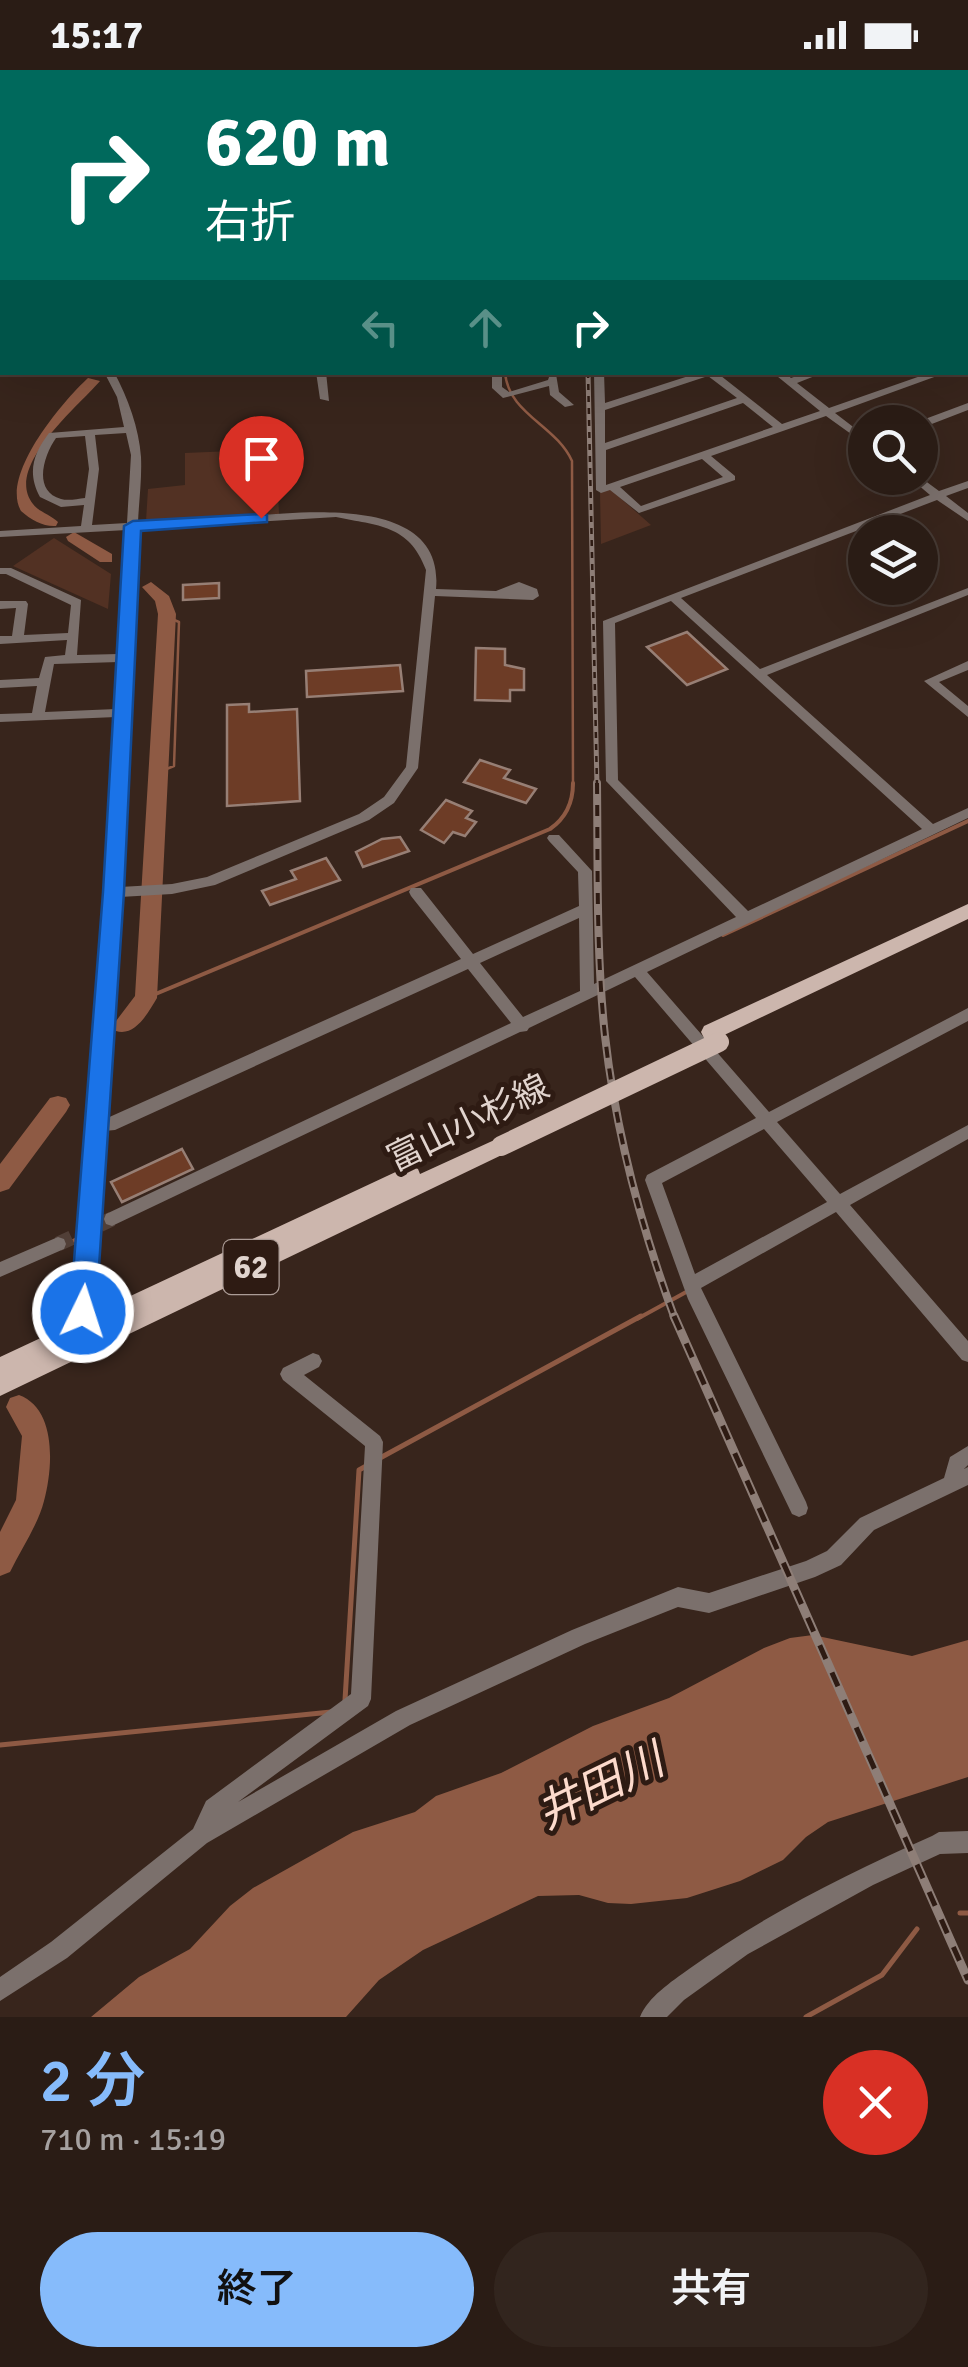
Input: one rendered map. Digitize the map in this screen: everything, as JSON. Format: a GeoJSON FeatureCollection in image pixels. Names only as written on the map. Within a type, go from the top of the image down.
{"type":"FeatureCollection","features":[{"type":"Feature","properties":{"kind":"main road","name":"富山小杉線"},"geometry":{"type":"LineString","coordinates":[[0,1386],[93,1334],[968,911]]}},
{"type":"Feature","properties":{"kind":"main road","name":"富山小杉線"},"geometry":{"type":"LineString","coordinates":[[714,1037],[968,925]]}},
{"type":"Feature","properties":{"kind":"main road","name":"富山小杉線"},"geometry":{"type":"LineString","coordinates":[[0,1368],[93,1334]]}},
{"type":"Feature","properties":{"kind":"street"},"geometry":{"type":"LineString","coordinates":[[93,1334],[83,1312],[113,892],[136,455],[122,397],[111,375]]}},
{"type":"Feature","properties":{"kind":"street"},"geometry":{"type":"LineString","coordinates":[[321,375],[324,399]]}},
{"type":"Feature","properties":{"kind":"street"},"geometry":{"type":"LineString","coordinates":[[497,375],[496,388],[507,396],[552,377],[554,394],[569,405]]}},
{"type":"Feature","properties":{"kind":"street"},"geometry":{"type":"LineString","coordinates":[[599,375],[601,490],[934,375]]}},
{"type":"Feature","properties":{"kind":"street"},"geometry":{"type":"LineString","coordinates":[[600,408],[703,375]]}},
{"type":"Feature","properties":{"kind":"street"},"geometry":{"type":"LineString","coordinates":[[712,375],[780,428]]}},
{"type":"Feature","properties":{"kind":"street"},"geometry":{"type":"LineString","coordinates":[[781,375],[848,429]]}},
{"type":"Feature","properties":{"kind":"street"},"geometry":{"type":"LineString","coordinates":[[789,382],[811,375]]}},
{"type":"Feature","properties":{"kind":"street"},"geometry":{"type":"LineString","coordinates":[[602,448],[745,400]]}},
{"type":"Feature","properties":{"kind":"street"},"geometry":{"type":"LineString","coordinates":[[938,417],[968,406]]}},
{"type":"Feature","properties":{"kind":"street"},"geometry":{"type":"LineString","coordinates":[[90,502],[51,502],[36,475],[37,462],[53,435],[130,430]]}},
{"type":"Feature","properties":{"kind":"street"},"geometry":{"type":"LineString","coordinates":[[86,528],[94,470],[90,432]]}},
{"type":"Feature","properties":{"kind":"street"},"geometry":{"type":"LineString","coordinates":[[612,486],[639,510],[731,478],[704,454]]}},
{"type":"Feature","properties":{"kind":"street"},"geometry":{"type":"LineString","coordinates":[[745,917],[612,780],[609,622],[968,484]]}},
{"type":"Feature","properties":{"kind":"street"},"geometry":{"type":"LineString","coordinates":[[940,495],[968,518]]}},
{"type":"Feature","properties":{"kind":"street"},"geometry":{"type":"LineString","coordinates":[[0,534],[336,514],[392,525],[414,539],[432,570],[416,749],[402,786],[364,816],[210,880],[166,889],[113,892]]}},
{"type":"Feature","properties":{"kind":"street"},"geometry":{"type":"LineString","coordinates":[[0,570],[77,602],[71,659]]}},
{"type":"Feature","properties":{"kind":"street"},"geometry":{"type":"LineString","coordinates":[[759,674],[968,591]]}},
{"type":"Feature","properties":{"kind":"street"},"geometry":{"type":"LineString","coordinates":[[430,592],[497,595]]}},
{"type":"Feature","properties":{"kind":"street"},"geometry":{"type":"LineString","coordinates":[[674,597],[930,830]]}},
{"type":"Feature","properties":{"kind":"street"},"geometry":{"type":"LineString","coordinates":[[0,605],[22,604],[17,639]]}},
{"type":"Feature","properties":{"kind":"street"},"geometry":{"type":"LineString","coordinates":[[0,640],[74,636]]}},
{"type":"Feature","properties":{"kind":"street"},"geometry":{"type":"LineString","coordinates":[[38,716],[48,660],[127,658]]}},
{"type":"Feature","properties":{"kind":"street"},"geometry":{"type":"LineString","coordinates":[[968,665],[930,681],[968,713]]}},
{"type":"Feature","properties":{"kind":"street"},"geometry":{"type":"LineString","coordinates":[[0,684],[44,682]]}},
{"type":"Feature","properties":{"kind":"street"},"geometry":{"type":"LineString","coordinates":[[0,718],[120,712]]}},
{"type":"Feature","properties":{"kind":"street"},"geometry":{"type":"LineString","coordinates":[[112,1219],[968,813]]}},
{"type":"Feature","properties":{"kind":"street"},"geometry":{"type":"LineString","coordinates":[[554,838],[586,871],[587,994]]}},
{"type":"Feature","properties":{"kind":"street"},"geometry":{"type":"LineString","coordinates":[[416,892],[522,1027]]}},
{"type":"Feature","properties":{"kind":"street"},"geometry":{"type":"LineString","coordinates":[[94,1124],[109,1125],[586,909]]}},
{"type":"Feature","properties":{"kind":"street"},"geometry":{"type":"LineString","coordinates":[[637,970],[968,1354]]}},
{"type":"Feature","properties":{"kind":"street"},"geometry":{"type":"LineString","coordinates":[[799,1508],[691,1285],[653,1180],[968,1014]]}},
{"type":"Feature","properties":{"kind":"street"},"geometry":{"type":"LineString","coordinates":[[691,1285],[968,1131]]}},
{"type":"Feature","properties":{"kind":"street"},"geometry":{"type":"LineString","coordinates":[[0,1270],[58,1244]]}},
{"type":"Feature","properties":{"kind":"street"},"geometry":{"type":"LineString","coordinates":[[200,1836],[214,1808],[361,1699],[374,1442],[289,1374],[313,1361]]}},
{"type":"Feature","properties":{"kind":"street"},"geometry":{"type":"LineString","coordinates":[[0,1990],[59,1950],[200,1836],[404,1718],[580,1636],[678,1596],[709,1603],[834,1558],[867,1524],[960,1480],[956,1463],[968,1455]]}},
{"type":"Feature","properties":{"kind":"street"},"geometry":{"type":"LineString","coordinates":[[652,2017],[676,1992],[740,1946],[864,1876],[938,1843],[968,1842]]}},
{"type":"Feature","properties":{"kind":"shaded area"},"geometry":{"type":"Polygon","coordinates":[[[276,449],[279,514],[146,521],[148,489],[185,485],[185,453],[276,449]]]}},
{"type":"Feature","properties":{"kind":"shaded area"},"geometry":{"type":"Polygon","coordinates":[[[610,489],[651,525],[601,544],[600,492],[610,489]]]}},
{"type":"Feature","properties":{"kind":"shaded area"},"geometry":{"type":"Polygon","coordinates":[[[54,538],[111,574],[108,609],[13,566],[54,538]]]}},
{"type":"Feature","properties":{"kind":"water","name":"井田川"},"geometry":{"type":"Polygon","coordinates":[[[813,1635],[912,1656],[968,1640],[968,1777],[828,1822],[783,1860],[740,1881],[687,1898],[631,1904],[579,1895],[538,1896],[423,1950],[379,1980],[346,2017],[91,2017],[139,1977],[190,1949],[230,1906],[253,1888],[353,1832],[415,1812],[436,1796],[501,1773],[593,1726],[669,1698],[764,1648],[813,1635]]]}},
{"type":"Feature","properties":{"kind":"building"},"geometry":{"type":"Polygon","coordinates":[[[219,583],[219,598],[183,600],[183,585],[219,583]]]}},
{"type":"Feature","properties":{"kind":"building"},"geometry":{"type":"Polygon","coordinates":[[[687,632],[727,669],[687,685],[647,647],[687,632]]]}},
{"type":"Feature","properties":{"kind":"building"},"geometry":{"type":"Polygon","coordinates":[[[476,648],[505,649],[505,665],[524,669],[524,690],[510,690],[510,701],[475,700],[476,648]]]}},
{"type":"Feature","properties":{"kind":"building"},"geometry":{"type":"Polygon","coordinates":[[[400,665],[403,691],[307,697],[306,671],[400,665]]]}},
{"type":"Feature","properties":{"kind":"building"},"geometry":{"type":"Polygon","coordinates":[[[249,704],[249,712],[297,709],[300,801],[227,806],[227,705],[249,704]]]}},
{"type":"Feature","properties":{"kind":"building"},"geometry":{"type":"Polygon","coordinates":[[[480,760],[510,770],[504,778],[536,789],[526,803],[464,782],[480,760]]]}},
{"type":"Feature","properties":{"kind":"building"},"geometry":{"type":"Polygon","coordinates":[[[446,800],[472,811],[466,818],[476,822],[465,836],[453,832],[444,843],[421,830],[446,800]]]}},
{"type":"Feature","properties":{"kind":"building"},"geometry":{"type":"Polygon","coordinates":[[[400,837],[409,851],[363,867],[356,852],[382,839],[400,837]]]}},
{"type":"Feature","properties":{"kind":"building"},"geometry":{"type":"Polygon","coordinates":[[[326,858],[340,880],[270,905],[262,891],[296,879],[291,871],[326,858]]]}},
{"type":"Feature","properties":{"kind":"building"},"geometry":{"type":"Polygon","coordinates":[[[182,1149],[193,1169],[122,1202],[111,1182],[182,1149]]]}},
{"type":"Feature","properties":{"kind":"waterway"},"geometry":{"type":"LineString","coordinates":[[506,375],[514,399],[555,438],[572,461],[573,783]]}},
{"type":"Feature","properties":{"kind":"waterway"},"geometry":{"type":"LineString","coordinates":[[50,522],[24,505],[19,489],[21,471],[40,436],[93,381]]}},
{"type":"Feature","properties":{"kind":"waterway"},"geometry":{"type":"LineString","coordinates":[[74,537],[106,558]]}},
{"type":"Feature","properties":{"kind":"waterway"},"geometry":{"type":"LineString","coordinates":[[124,1025],[146,998],[167,614],[163,600],[151,587]]}},
{"type":"Feature","properties":{"kind":"waterway"},"geometry":{"type":"LineString","coordinates":[[159,772],[174,766],[179,622],[167,617]]}},
{"type":"Feature","properties":{"kind":"waterway"},"geometry":{"type":"LineString","coordinates":[[146,998],[550,829],[568,809],[573,783]]}},
{"type":"Feature","properties":{"kind":"waterway"},"geometry":{"type":"LineString","coordinates":[[723,935],[968,821]]}},
{"type":"Feature","properties":{"kind":"waterway"},"geometry":{"type":"LineString","coordinates":[[0,1182],[58,1105]]}},
{"type":"Feature","properties":{"kind":"waterway"},"geometry":{"type":"LineString","coordinates":[[94,1231],[113,1222]]}},
{"type":"Feature","properties":{"kind":"waterway"},"geometry":{"type":"LineString","coordinates":[[63,1246],[81,1237]]}},
{"type":"Feature","properties":{"kind":"waterway"},"geometry":{"type":"LineString","coordinates":[[637,1319],[688,1291]]}},
{"type":"Feature","properties":{"kind":"waterway"},"geometry":{"type":"LineString","coordinates":[[380,1458],[641,1316]]}},
{"type":"Feature","properties":{"kind":"waterway"},"geometry":{"type":"LineString","coordinates":[[0,1562],[30,1502],[33,1483],[36,1433],[19,1407]]}},
{"type":"Feature","properties":{"kind":"waterway"},"geometry":{"type":"LineString","coordinates":[[345,1700],[359,1470],[368,1465]]}},
{"type":"Feature","properties":{"kind":"waterway"},"geometry":{"type":"LineString","coordinates":[[0,1745],[331,1712]]}},
{"type":"Feature","properties":{"kind":"waterway"},"geometry":{"type":"LineString","coordinates":[[960,1913],[968,1913]]}},
{"type":"Feature","properties":{"kind":"waterway"},"geometry":{"type":"LineString","coordinates":[[806,2017],[882,1975],[917,1929]]}},
{"type":"Feature","properties":{"kind":"tunnel"},"geometry":{"type":"LineString","coordinates":[[58,1244],[112,1219]]}},
{"type":"Feature","properties":{"kind":"railway"},"geometry":{"type":"LineString","coordinates":[[588,375],[597,786]]}},
{"type":"Feature","properties":{"kind":"railway"},"geometry":{"type":"LineString","coordinates":[[597,783],[600,973],[610,1073],[631,1180],[675,1319]]}},
{"type":"Feature","properties":{"kind":"railway"},"geometry":{"type":"LineString","coordinates":[[674,1316],[968,1980]]}},
{"type":"Feature","properties":{"kind":"route"},"geometry":{"type":"LineString","coordinates":[[83,1312],[113,892],[133,526],[261,518]]}}]}
